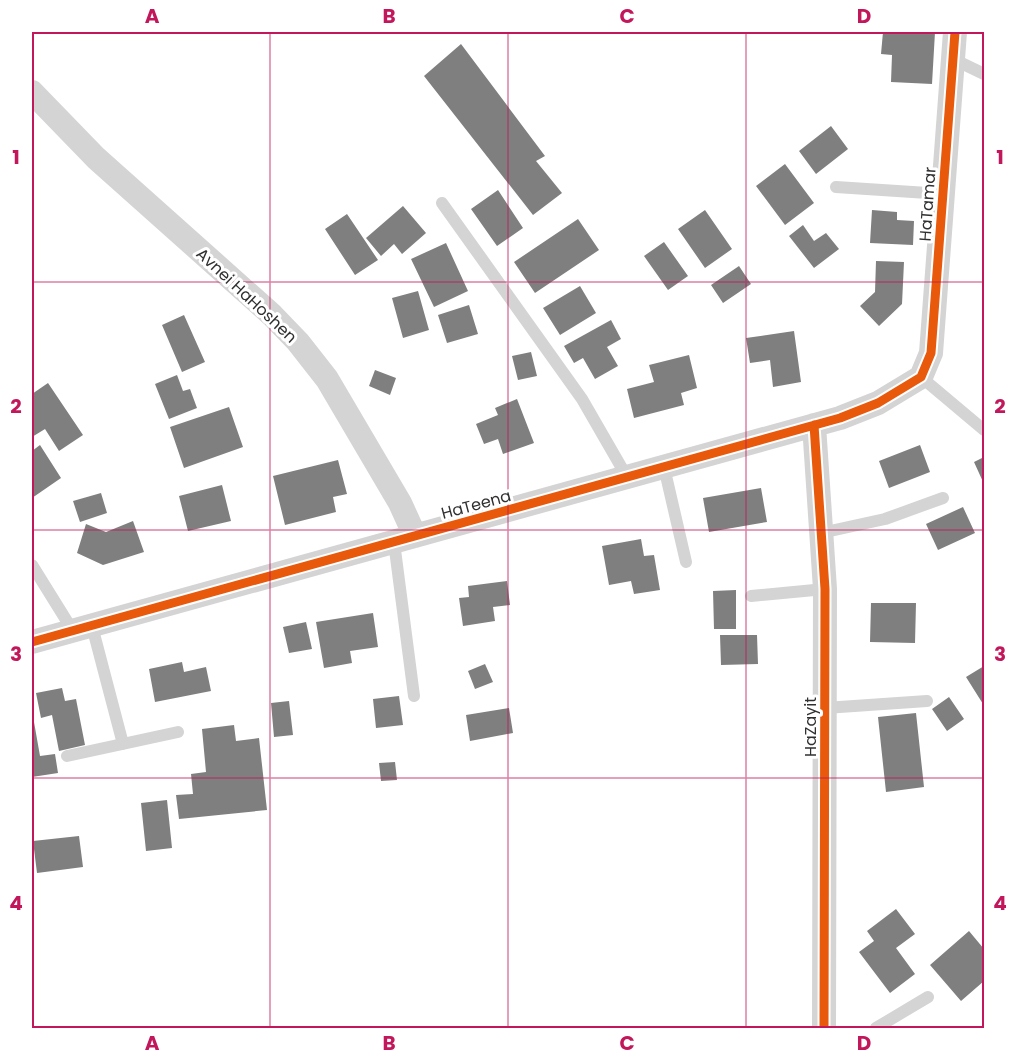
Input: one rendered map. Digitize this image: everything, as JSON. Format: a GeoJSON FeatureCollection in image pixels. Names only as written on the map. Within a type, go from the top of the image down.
{"type":"FeatureCollection","features":[{"type":"Feature","properties":{"kind":"street","name":"HaTamar"},"geometry":{"type":"LineString","coordinates":[[921,377],[931,353],[955,32]]}},
{"type":"Feature","properties":{"kind":"street","name":"Avnei HaHoshen"},"geometry":{"type":"LineString","coordinates":[[32,92],[96,158],[272,315],[298,342],[327,379],[400,503],[405,539]]}},
{"type":"Feature","properties":{"kind":"street","name":"HaTeena"},"geometry":{"type":"LineString","coordinates":[[32,642],[814,426],[878,403],[921,377]]}},
{"type":"Feature","properties":{"kind":"street","name":"HaZayit"},"geometry":{"type":"LineString","coordinates":[[814,426],[825,590],[824,1029]]}},
{"type":"Feature","properties":{"kind":"lane"},"geometry":{"type":"LineString","coordinates":[[953,59],[984,74]]}},
{"type":"Feature","properties":{"kind":"lane"},"geometry":{"type":"LineString","coordinates":[[836,187],[943,194]]}},
{"type":"Feature","properties":{"kind":"lane"},"geometry":{"type":"LineString","coordinates":[[442,203],[582,399],[627,477]]}},
{"type":"Feature","properties":{"kind":"lane"},"geometry":{"type":"LineString","coordinates":[[921,377],[984,430]]}},
{"type":"Feature","properties":{"kind":"lane"},"geometry":{"type":"LineString","coordinates":[[664,467],[686,562]]}},
{"type":"Feature","properties":{"kind":"lane"},"geometry":{"type":"LineString","coordinates":[[821,533],[885,519],[943,498]]}},
{"type":"Feature","properties":{"kind":"lane"},"geometry":{"type":"LineString","coordinates":[[405,539],[414,696]]}},
{"type":"Feature","properties":{"kind":"lane"},"geometry":{"type":"LineString","coordinates":[[32,565],[82,628],[123,744]]}},
{"type":"Feature","properties":{"kind":"lane"},"geometry":{"type":"LineString","coordinates":[[751,596],[825,590]]}},
{"type":"Feature","properties":{"kind":"lane"},"geometry":{"type":"LineString","coordinates":[[825,708],[927,701]]}},
{"type":"Feature","properties":{"kind":"lane"},"geometry":{"type":"LineString","coordinates":[[67,756],[178,732]]}},
{"type":"Feature","properties":{"kind":"lane"},"geometry":{"type":"LineString","coordinates":[[876,1029],[928,997]]}},
{"type":"Feature","properties":{"kind":"building"},"geometry":{"type":"Polygon","coordinates":[[[883,32],[935,32],[932,84],[891,82],[892,55],[881,54],[883,32]]]}},
{"type":"Feature","properties":{"kind":"building"},"geometry":{"type":"Polygon","coordinates":[[[461,44],[545,156],[536,161],[562,193],[533,215],[424,76],[461,44]]]}},
{"type":"Feature","properties":{"kind":"building"},"geometry":{"type":"Polygon","coordinates":[[[831,126],[848,149],[816,174],[799,151],[831,126]]]}},
{"type":"Feature","properties":{"kind":"building"},"geometry":{"type":"Polygon","coordinates":[[[785,164],[814,203],[785,225],[756,186],[785,164]]]}},
{"type":"Feature","properties":{"kind":"building"},"geometry":{"type":"Polygon","coordinates":[[[498,190],[523,228],[497,246],[471,209],[498,190]]]}},
{"type":"Feature","properties":{"kind":"building"},"geometry":{"type":"Polygon","coordinates":[[[403,206],[426,233],[402,254],[394,244],[381,256],[366,238],[403,206]]]}},
{"type":"Feature","properties":{"kind":"building"},"geometry":{"type":"Polygon","coordinates":[[[705,210],[732,249],[705,268],[678,229],[705,210]]]}},
{"type":"Feature","properties":{"kind":"building"},"geometry":{"type":"Polygon","coordinates":[[[872,210],[897,212],[897,220],[914,221],[913,245],[870,243],[872,210]]]}},
{"type":"Feature","properties":{"kind":"building"},"geometry":{"type":"Polygon","coordinates":[[[347,214],[378,260],[355,275],[325,229],[347,214]]]}},
{"type":"Feature","properties":{"kind":"building"},"geometry":{"type":"Polygon","coordinates":[[[578,219],[599,250],[535,293],[514,262],[578,219]]]}},
{"type":"Feature","properties":{"kind":"building"},"geometry":{"type":"Polygon","coordinates":[[[803,225],[814,241],[826,233],[839,249],[814,268],[789,236],[803,225]]]}},
{"type":"Feature","properties":{"kind":"building"},"geometry":{"type":"Polygon","coordinates":[[[664,242],[688,276],[668,290],[644,256],[664,242]]]}},
{"type":"Feature","properties":{"kind":"building"},"geometry":{"type":"Polygon","coordinates":[[[446,243],[468,291],[434,307],[411,259],[446,243]]]}},
{"type":"Feature","properties":{"kind":"building"},"geometry":{"type":"Polygon","coordinates":[[[876,261],[904,262],[902,304],[879,326],[860,306],[875,292],[876,261]]]}},
{"type":"Feature","properties":{"kind":"building"},"geometry":{"type":"Polygon","coordinates":[[[739,266],[751,284],[723,303],[711,285],[739,266]]]}},
{"type":"Feature","properties":{"kind":"building"},"geometry":{"type":"Polygon","coordinates":[[[580,286],[596,313],[560,335],[543,308],[580,286]]]}},
{"type":"Feature","properties":{"kind":"building"},"geometry":{"type":"Polygon","coordinates":[[[418,291],[429,330],[403,338],[392,298],[418,291]]]}},
{"type":"Feature","properties":{"kind":"building"},"geometry":{"type":"Polygon","coordinates":[[[469,305],[478,334],[447,343],[438,315],[469,305]]]}},
{"type":"Feature","properties":{"kind":"building"},"geometry":{"type":"Polygon","coordinates":[[[184,315],[205,362],[182,372],[162,325],[184,315]]]}},
{"type":"Feature","properties":{"kind":"building"},"geometry":{"type":"Polygon","coordinates":[[[611,320],[621,339],[607,347],[618,366],[595,379],[583,358],[574,363],[564,346],[611,320]]]}},
{"type":"Feature","properties":{"kind":"building"},"geometry":{"type":"Polygon","coordinates":[[[794,331],[801,382],[773,387],[770,360],[750,363],[746,338],[794,331]]]}},
{"type":"Feature","properties":{"kind":"building"},"geometry":{"type":"Polygon","coordinates":[[[531,352],[537,376],[518,380],[512,356],[531,352]]]}},
{"type":"Feature","properties":{"kind":"building"},"geometry":{"type":"Polygon","coordinates":[[[689,355],[697,388],[681,393],[684,405],[634,418],[627,389],[654,382],[649,365],[689,355]]]}},
{"type":"Feature","properties":{"kind":"building"},"geometry":{"type":"Polygon","coordinates":[[[375,370],[396,378],[390,395],[369,386],[375,370]]]}},
{"type":"Feature","properties":{"kind":"building"},"geometry":{"type":"Polygon","coordinates":[[[177,375],[183,391],[190,389],[197,408],[169,419],[155,384],[177,375]]]}},
{"type":"Feature","properties":{"kind":"building"},"geometry":{"type":"Polygon","coordinates":[[[48,383],[83,435],[59,451],[45,429],[32,437],[32,394],[48,383]]]}},
{"type":"Feature","properties":{"kind":"building"},"geometry":{"type":"Polygon","coordinates":[[[517,399],[534,443],[503,454],[498,439],[484,444],[476,424],[498,415],[495,408],[517,399]]]}},
{"type":"Feature","properties":{"kind":"building"},"geometry":{"type":"Polygon","coordinates":[[[229,407],[243,447],[184,468],[170,427],[229,407]]]}},
{"type":"Feature","properties":{"kind":"building"},"geometry":{"type":"Polygon","coordinates":[[[40,445],[61,478],[32,498],[32,451],[40,445]]]}},
{"type":"Feature","properties":{"kind":"building"},"geometry":{"type":"Polygon","coordinates":[[[920,445],[930,472],[889,488],[879,461],[920,445]]]}},
{"type":"Feature","properties":{"kind":"building"},"geometry":{"type":"Polygon","coordinates":[[[984,457],[984,484],[974,462],[984,457]]]}},
{"type":"Feature","properties":{"kind":"building"},"geometry":{"type":"Polygon","coordinates":[[[338,460],[347,494],[333,497],[336,512],[285,525],[273,476],[338,460]]]}},
{"type":"Feature","properties":{"kind":"building"},"geometry":{"type":"Polygon","coordinates":[[[222,485],[231,521],[188,531],[179,496],[222,485]]]}},
{"type":"Feature","properties":{"kind":"building"},"geometry":{"type":"Polygon","coordinates":[[[761,488],[767,522],[709,532],[703,498],[761,488]]]}},
{"type":"Feature","properties":{"kind":"building"},"geometry":{"type":"Polygon","coordinates":[[[101,493],[107,513],[80,522],[73,501],[101,493]]]}},
{"type":"Feature","properties":{"kind":"building"},"geometry":{"type":"Polygon","coordinates":[[[963,507],[975,533],[938,550],[926,524],[963,507]]]}},
{"type":"Feature","properties":{"kind":"building"},"geometry":{"type":"Polygon","coordinates":[[[133,521],[144,552],[103,565],[77,553],[86,524],[106,532],[133,521]]]}},
{"type":"Feature","properties":{"kind":"building"},"geometry":{"type":"Polygon","coordinates":[[[641,539],[644,556],[654,555],[660,590],[634,594],[631,581],[609,585],[602,546],[641,539]]]}},
{"type":"Feature","properties":{"kind":"building"},"geometry":{"type":"Polygon","coordinates":[[[507,581],[510,605],[493,607],[495,621],[463,626],[459,598],[469,597],[468,586],[507,581]]]}},
{"type":"Feature","properties":{"kind":"building"},"geometry":{"type":"Polygon","coordinates":[[[736,590],[736,629],[714,629],[713,591],[736,590]]]}},
{"type":"Feature","properties":{"kind":"building"},"geometry":{"type":"Polygon","coordinates":[[[871,603],[916,603],[915,643],[870,642],[871,603]]]}},
{"type":"Feature","properties":{"kind":"building"},"geometry":{"type":"Polygon","coordinates":[[[373,613],[378,647],[350,651],[352,663],[324,668],[316,622],[373,613]]]}},
{"type":"Feature","properties":{"kind":"building"},"geometry":{"type":"Polygon","coordinates":[[[306,622],[312,649],[289,653],[283,627],[306,622]]]}},
{"type":"Feature","properties":{"kind":"building"},"geometry":{"type":"Polygon","coordinates":[[[720,635],[757,635],[758,664],[721,665],[720,635]]]}},
{"type":"Feature","properties":{"kind":"building"},"geometry":{"type":"Polygon","coordinates":[[[182,662],[184,672],[206,667],[211,691],[155,702],[149,669],[182,662]]]}},
{"type":"Feature","properties":{"kind":"building"},"geometry":{"type":"Polygon","coordinates":[[[485,664],[493,682],[475,689],[468,671],[485,664]]]}},
{"type":"Feature","properties":{"kind":"building"},"geometry":{"type":"Polygon","coordinates":[[[984,666],[984,702],[983,704],[966,677],[984,666]]]}},
{"type":"Feature","properties":{"kind":"building"},"geometry":{"type":"Polygon","coordinates":[[[62,688],[65,701],[76,699],[85,745],[59,751],[52,715],[41,718],[36,693],[62,688]]]}},
{"type":"Feature","properties":{"kind":"building"},"geometry":{"type":"Polygon","coordinates":[[[399,696],[403,725],[376,728],[373,699],[399,696]]]}},
{"type":"Feature","properties":{"kind":"building"},"geometry":{"type":"Polygon","coordinates":[[[949,697],[964,719],[947,731],[932,709],[949,697]]]}},
{"type":"Feature","properties":{"kind":"building"},"geometry":{"type":"Polygon","coordinates":[[[289,701],[293,735],[274,737],[271,703],[289,701]]]}},
{"type":"Feature","properties":{"kind":"building"},"geometry":{"type":"Polygon","coordinates":[[[509,708],[513,733],[470,741],[466,715],[509,708]]]}},
{"type":"Feature","properties":{"kind":"building"},"geometry":{"type":"Polygon","coordinates":[[[916,713],[924,787],[886,792],[878,717],[916,713]]]}},
{"type":"Feature","properties":{"kind":"building"},"geometry":{"type":"Polygon","coordinates":[[[34,722],[40,756],[55,754],[58,773],[32,777],[32,723],[34,722]]]}},
{"type":"Feature","properties":{"kind":"building"},"geometry":{"type":"Polygon","coordinates":[[[234,725],[236,741],[259,738],[267,810],[179,819],[176,795],[193,794],[191,774],[206,772],[202,729],[234,725]]]}},
{"type":"Feature","properties":{"kind":"building"},"geometry":{"type":"Polygon","coordinates":[[[395,762],[397,780],[381,781],[379,763],[395,762]]]}},
{"type":"Feature","properties":{"kind":"building"},"geometry":{"type":"Polygon","coordinates":[[[167,800],[172,848],[146,851],[141,803],[167,800]]]}},
{"type":"Feature","properties":{"kind":"building"},"geometry":{"type":"Polygon","coordinates":[[[79,836],[83,867],[37,873],[33,841],[79,836]]]}},
{"type":"Feature","properties":{"kind":"building"},"geometry":{"type":"Polygon","coordinates":[[[896,909],[915,934],[896,948],[915,974],[890,993],[859,952],[874,941],[867,931],[896,909]]]}},
{"type":"Feature","properties":{"kind":"building"},"geometry":{"type":"Polygon","coordinates":[[[969,931],[984,949],[984,981],[961,1001],[930,965],[969,931]]]}},
{"type":"Feature","properties":{"kind":"cycle path"},"geometry":{"type":"LineString","coordinates":[[32,642],[840,418],[878,403],[921,377],[931,353],[955,32]]}},
{"type":"Feature","properties":{"kind":"cycle path"},"geometry":{"type":"LineString","coordinates":[[814,425],[825,589],[824,1028]]}}]}
